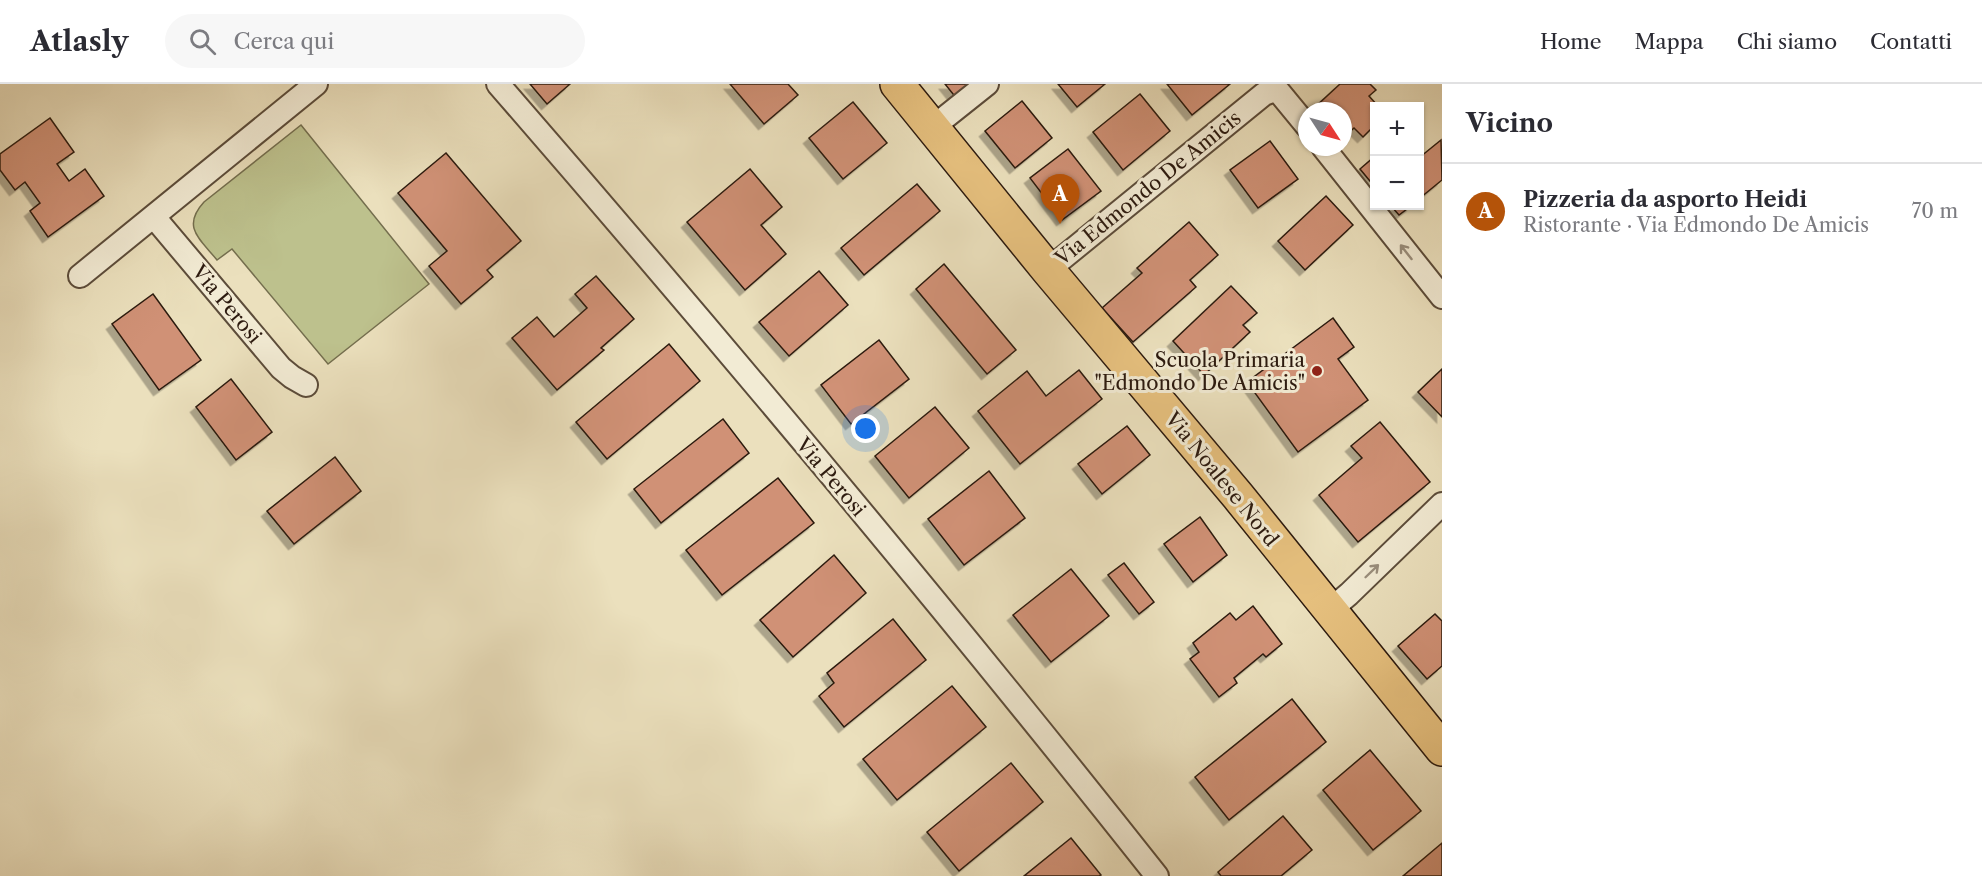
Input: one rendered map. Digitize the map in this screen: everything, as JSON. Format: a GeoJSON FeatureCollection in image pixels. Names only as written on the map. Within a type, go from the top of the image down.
{"type":"FeatureCollection","features":[{"type":"Feature","properties":{"kind":"main road","name":"Via Noalese Nord"},"geometry":{"type":"LineString","coordinates":[[897,84],[1048,270],[1238,496],[1442,749]]}},
{"type":"Feature","properties":{"kind":"street"},"geometry":{"type":"LineString","coordinates":[[80,276],[316,84]]}},
{"type":"Feature","properties":{"kind":"street","name":"Via Perosi"},"geometry":{"type":"LineString","coordinates":[[498,84],[602,203],[870,524],[1157,876]]}},
{"type":"Feature","properties":{"kind":"street"},"geometry":{"type":"LineString","coordinates":[[933,127],[987,84]]}},
{"type":"Feature","properties":{"kind":"street","name":"Via Edmondo De Amicis"},"geometry":{"type":"LineString","coordinates":[[1048,270],[1264,94],[1282,88],[1298,112]]}},
{"type":"Feature","properties":{"kind":"street"},"geometry":{"type":"LineString","coordinates":[[1330,156],[1442,297]]}},
{"type":"Feature","properties":{"kind":"street","name":"Via Perosi"},"geometry":{"type":"LineString","coordinates":[[154,217],[281,368],[306,385]]}},
{"type":"Feature","properties":{"kind":"street"},"geometry":{"type":"LineString","coordinates":[[1329,611],[1442,504]]}},
{"type":"Feature","properties":{"kind":"green space"},"geometry":{"type":"Polygon","coordinates":[[[301,125],[429,284],[328,364],[232,249],[217,260],[199,239],[194,226],[197,211],[204,202],[301,125]]]}},
{"type":"Feature","properties":{"kind":"building"},"geometry":{"type":"Polygon","coordinates":[[[530,84],[570,84],[547,104],[530,84]]]}},
{"type":"Feature","properties":{"kind":"building"},"geometry":{"type":"Polygon","coordinates":[[[730,84],[788,84],[798,95],[764,124],[730,84]]]}},
{"type":"Feature","properties":{"kind":"building"},"geometry":{"type":"Polygon","coordinates":[[[945,84],[975,84],[957,99],[945,84]]]}},
{"type":"Feature","properties":{"kind":"building"},"geometry":{"type":"Polygon","coordinates":[[[1058,84],[1105,84],[1077,107],[1058,84]]]}},
{"type":"Feature","properties":{"kind":"building"},"geometry":{"type":"Polygon","coordinates":[[[1167,84],[1230,84],[1192,115],[1167,84]]]}},
{"type":"Feature","properties":{"kind":"building"},"geometry":{"type":"Polygon","coordinates":[[[1340,84],[1370,84],[1376,90],[1369,96],[1374,102],[1370,102],[1370,130],[1363,137],[1354,128],[1352,130],[1352,102],[1321,102],[1340,84]]]}},
{"type":"Feature","properties":{"kind":"building"},"geometry":{"type":"Polygon","coordinates":[[[1140,94],[1170,131],[1123,170],[1093,132],[1140,94]]]}},
{"type":"Feature","properties":{"kind":"building"},"geometry":{"type":"Polygon","coordinates":[[[1022,101],[1052,138],[1015,168],[985,131],[1022,101]]]}},
{"type":"Feature","properties":{"kind":"building"},"geometry":{"type":"Polygon","coordinates":[[[853,102],[887,143],[843,179],[809,138],[853,102]]]}},
{"type":"Feature","properties":{"kind":"building"},"geometry":{"type":"Polygon","coordinates":[[[50,118],[74,152],[57,164],[69,181],[85,169],[104,196],[48,237],[30,211],[40,203],[25,182],[15,190],[0,170],[0,154],[50,118]]]}},
{"type":"Feature","properties":{"kind":"building"},"geometry":{"type":"Polygon","coordinates":[[[1441,140],[1442,180],[1424,195],[1424,154],[1441,140]]]}},
{"type":"Feature","properties":{"kind":"building"},"geometry":{"type":"Polygon","coordinates":[[[1270,141],[1298,179],[1258,208],[1230,170],[1270,141]]]}},
{"type":"Feature","properties":{"kind":"building"},"geometry":{"type":"Polygon","coordinates":[[[1068,149],[1101,191],[1062,220],[1030,178],[1068,149]]]}},
{"type":"Feature","properties":{"kind":"building"},"geometry":{"type":"Polygon","coordinates":[[[446,153],[521,241],[487,270],[493,277],[461,304],[429,266],[447,251],[398,193],[446,153]]]}},
{"type":"Feature","properties":{"kind":"building"},"geometry":{"type":"Polygon","coordinates":[[[1370,160],[1370,181],[1360,169],[1370,160]]]}},
{"type":"Feature","properties":{"kind":"building"},"geometry":{"type":"Polygon","coordinates":[[[750,169],[782,207],[761,225],[786,254],[745,290],[687,222],[750,169]]]}},
{"type":"Feature","properties":{"kind":"building"},"geometry":{"type":"Polygon","coordinates":[[[917,184],[940,211],[864,275],[841,248],[917,184]]]}},
{"type":"Feature","properties":{"kind":"building"},"geometry":{"type":"Polygon","coordinates":[[[1326,196],[1353,225],[1305,270],[1278,241],[1326,196]]]}},
{"type":"Feature","properties":{"kind":"building"},"geometry":{"type":"Polygon","coordinates":[[[1395,210],[1406,210],[1399,215],[1395,210]]]}},
{"type":"Feature","properties":{"kind":"building"},"geometry":{"type":"Polygon","coordinates":[[[1189,222],[1218,255],[1190,280],[1196,287],[1133,342],[1102,308],[1142,273],[1137,268],[1189,222]]]}},
{"type":"Feature","properties":{"kind":"building"},"geometry":{"type":"Polygon","coordinates":[[[944,264],[1016,350],[987,374],[916,289],[944,264]]]}},
{"type":"Feature","properties":{"kind":"building"},"geometry":{"type":"Polygon","coordinates":[[[819,271],[848,305],[789,356],[759,322],[819,271]]]}},
{"type":"Feature","properties":{"kind":"building"},"geometry":{"type":"Polygon","coordinates":[[[596,276],[634,319],[601,348],[604,350],[557,390],[512,338],[537,317],[554,337],[587,308],[575,294],[596,276]]]}},
{"type":"Feature","properties":{"kind":"building"},"geometry":{"type":"Polygon","coordinates":[[[1231,286],[1257,313],[1243,325],[1250,332],[1204,375],[1173,341],[1231,286]]]}},
{"type":"Feature","properties":{"kind":"building"},"geometry":{"type":"Polygon","coordinates":[[[153,294],[201,360],[159,390],[112,324],[153,294]]]}},
{"type":"Feature","properties":{"kind":"building"},"geometry":{"type":"Polygon","coordinates":[[[1333,318],[1354,347],[1338,359],[1368,400],[1298,452],[1247,382],[1333,318]]]}},
{"type":"Feature","properties":{"kind":"building"},"geometry":{"type":"Polygon","coordinates":[[[879,340],[909,379],[851,424],[821,385],[879,340]]]}},
{"type":"Feature","properties":{"kind":"building"},"geometry":{"type":"Polygon","coordinates":[[[669,344],[700,381],[607,459],[576,422],[669,344]]]}},
{"type":"Feature","properties":{"kind":"building"},"geometry":{"type":"Polygon","coordinates":[[[1442,369],[1442,417],[1418,392],[1442,369]]]}},
{"type":"Feature","properties":{"kind":"building"},"geometry":{"type":"Polygon","coordinates":[[[1079,370],[1102,399],[1020,464],[978,411],[1027,371],[1046,396],[1079,370]]]}},
{"type":"Feature","properties":{"kind":"building"},"geometry":{"type":"Polygon","coordinates":[[[231,379],[272,432],[236,460],[196,407],[231,379]]]}},
{"type":"Feature","properties":{"kind":"building"},"geometry":{"type":"Polygon","coordinates":[[[935,407],[969,448],[909,498],[875,456],[935,407]]]}},
{"type":"Feature","properties":{"kind":"building"},"geometry":{"type":"Polygon","coordinates":[[[723,419],[749,453],[661,523],[634,489],[723,419]]]}},
{"type":"Feature","properties":{"kind":"building"},"geometry":{"type":"Polygon","coordinates":[[[1380,422],[1430,482],[1358,542],[1319,495],[1362,458],[1351,446],[1380,422]]]}},
{"type":"Feature","properties":{"kind":"building"},"geometry":{"type":"Polygon","coordinates":[[[1127,426],[1150,455],[1102,494],[1078,464],[1127,426]]]}},
{"type":"Feature","properties":{"kind":"building"},"geometry":{"type":"Polygon","coordinates":[[[335,457],[361,491],[294,544],[267,511],[335,457]]]}},
{"type":"Feature","properties":{"kind":"building"},"geometry":{"type":"Polygon","coordinates":[[[989,471],[1025,518],[964,565],[928,519],[989,471]]]}},
{"type":"Feature","properties":{"kind":"building"},"geometry":{"type":"Polygon","coordinates":[[[778,478],[814,523],[722,595],[686,550],[778,478]]]}},
{"type":"Feature","properties":{"kind":"building"},"geometry":{"type":"Polygon","coordinates":[[[1200,517],[1227,555],[1193,582],[1164,544],[1200,517]]]}},
{"type":"Feature","properties":{"kind":"building"},"geometry":{"type":"Polygon","coordinates":[[[834,555],[866,593],[793,657],[760,620],[834,555]]]}},
{"type":"Feature","properties":{"kind":"building"},"geometry":{"type":"Polygon","coordinates":[[[1124,563],[1154,602],[1139,614],[1108,575],[1124,563]]]}},
{"type":"Feature","properties":{"kind":"building"},"geometry":{"type":"Polygon","coordinates":[[[1071,569],[1109,616],[1051,662],[1013,615],[1071,569]]]}},
{"type":"Feature","properties":{"kind":"building"},"geometry":{"type":"Polygon","coordinates":[[[1253,606],[1282,644],[1266,657],[1263,654],[1234,678],[1237,683],[1219,697],[1190,659],[1199,652],[1193,643],[1230,613],[1236,620],[1253,606]]]}},
{"type":"Feature","properties":{"kind":"building"},"geometry":{"type":"Polygon","coordinates":[[[1435,614],[1442,621],[1442,666],[1427,679],[1398,646],[1435,614]]]}},
{"type":"Feature","properties":{"kind":"building"},"geometry":{"type":"Polygon","coordinates":[[[893,619],[926,660],[844,727],[819,696],[834,683],[827,673],[893,619]]]}},
{"type":"Feature","properties":{"kind":"building"},"geometry":{"type":"Polygon","coordinates":[[[952,686],[986,727],[897,800],[863,759],[952,686]]]}},
{"type":"Feature","properties":{"kind":"building"},"geometry":{"type":"Polygon","coordinates":[[[1292,699],[1326,742],[1229,820],[1195,777],[1292,699]]]}},
{"type":"Feature","properties":{"kind":"building"},"geometry":{"type":"Polygon","coordinates":[[[1370,750],[1421,811],[1373,850],[1323,790],[1370,750]]]}},
{"type":"Feature","properties":{"kind":"building"},"geometry":{"type":"Polygon","coordinates":[[[1011,763],[1043,802],[959,871],[927,832],[1011,763]]]}},
{"type":"Feature","properties":{"kind":"building"},"geometry":{"type":"Polygon","coordinates":[[[1283,816],[1312,850],[1281,876],[1221,876],[1218,872],[1283,816]]]}},
{"type":"Feature","properties":{"kind":"building"},"geometry":{"type":"Polygon","coordinates":[[[1071,838],[1101,875],[1024,876],[1071,838]]]}},
{"type":"Feature","properties":{"kind":"building"},"geometry":{"type":"Polygon","coordinates":[[[1442,843],[1442,876],[1403,876],[1442,843]]]}},
{"type":"Feature","properties":{"kind":"place","name":"Pizzeria da asporto Heidi"},"geometry":{"type":"Point","coordinates":[1060,224]}},
{"type":"Feature","properties":{"kind":"place","name":"Scuola Primaria \"Edmondo De Amicis\""},"geometry":{"type":"Point","coordinates":[1317,371]}}]}
